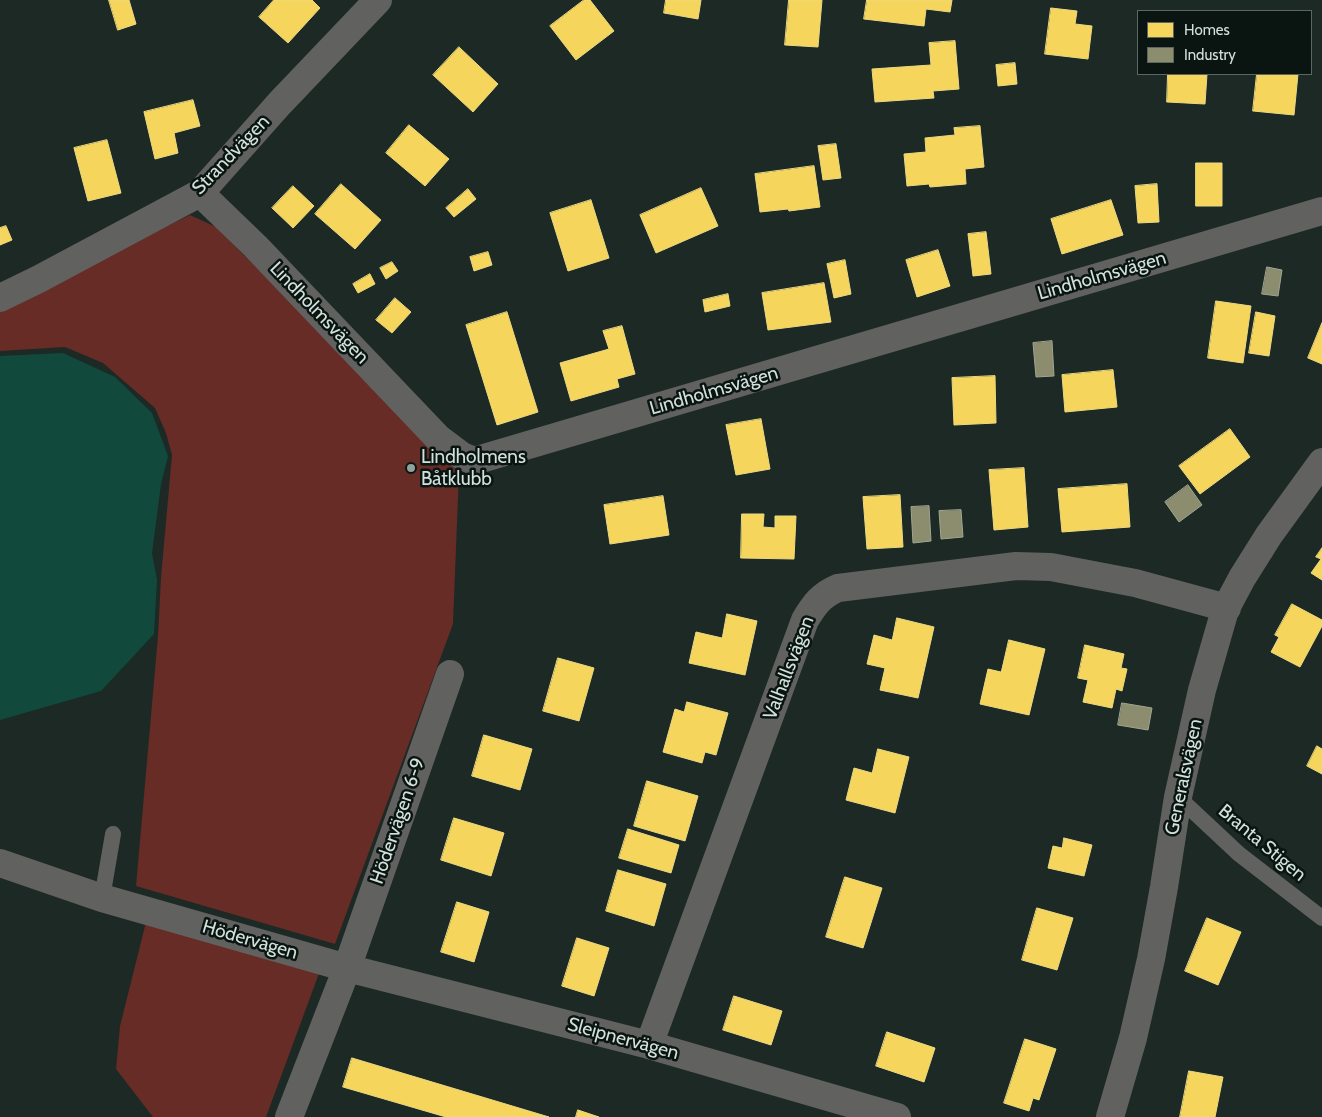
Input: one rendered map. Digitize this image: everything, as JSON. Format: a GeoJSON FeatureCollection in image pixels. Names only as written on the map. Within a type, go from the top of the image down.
{"type":"FeatureCollection","features":[{"type":"Feature","properties":{"kind":"street","name":"Strandvägen"},"geometry":{"type":"LineString","coordinates":[[0,298],[200,193],[279,104],[378,0]]}},
{"type":"Feature","properties":{"kind":"street","name":"Lindholmsvägen"},"geometry":{"type":"LineString","coordinates":[[200,193],[255,246],[438,438],[462,456],[474,461],[1322,211]]}},
{"type":"Feature","properties":{"kind":"street","name":"Generalsvägen"},"geometry":{"type":"LineString","coordinates":[[1110,1117],[1133,1038],[1151,959],[1178,797],[1202,690],[1226,608],[1269,535],[1322,462]]}},
{"type":"Feature","properties":{"kind":"street","name":"Valhallsvägen"},"geometry":{"type":"LineString","coordinates":[[650,1045],[805,620],[817,601],[838,588],[1016,566],[1051,567],[1136,584],[1226,608]]}},
{"type":"Feature","properties":{"kind":"street","name":"Hödervägen 6-9"},"geometry":{"type":"LineString","coordinates":[[347,968],[450,674]]}},
{"type":"Feature","properties":{"kind":"street","name":"Hödervägen"},"geometry":{"type":"LineString","coordinates":[[0,864],[102,898],[347,968]]}},
{"type":"Feature","properties":{"kind":"street","name":"Sleipnervägen"},"geometry":{"type":"LineString","coordinates":[[347,968],[650,1045],[827,1107],[897,1117]]}},
{"type":"Feature","properties":{"kind":"street"},"geometry":{"type":"LineString","coordinates":[[289,1117],[347,968]]}},
{"type":"Feature","properties":{"kind":"lane","name":"Branta Stigen"},"geometry":{"type":"LineString","coordinates":[[1178,797],[1239,854],[1322,918]]}},
{"type":"Feature","properties":{"kind":"lane"},"geometry":{"type":"LineString","coordinates":[[102,898],[113,834]]}},
{"type":"Feature","properties":{"kind":"shaded area"},"geometry":{"type":"Polygon","coordinates":[[[190,215],[216,227],[459,472],[453,624],[335,944],[136,886],[172,455],[166,433],[155,408],[103,363],[65,347],[0,351],[0,307],[190,215]]]}},
{"type":"Feature","properties":{"kind":"shaded area"},"geometry":{"type":"Polygon","coordinates":[[[63,353],[115,377],[152,413],[168,456],[161,484],[152,553],[157,580],[154,634],[101,691],[0,720],[0,356],[63,353]]]}},
{"type":"Feature","properties":{"kind":"shaded area"},"geometry":{"type":"Polygon","coordinates":[[[147,918],[321,968],[266,1117],[153,1117],[116,1069],[120,1026],[147,918]]]}},
{"type":"Feature","properties":{"kind":"building: Homes"},"geometry":{"type":"Polygon","coordinates":[[[109,0],[129,0],[136,24],[118,30],[109,0]]]}},
{"type":"Feature","properties":{"kind":"building: Homes"},"geometry":{"type":"Polygon","coordinates":[[[274,0],[312,0],[320,8],[288,43],[259,17],[274,0]]]}},
{"type":"Feature","properties":{"kind":"building: Homes"},"geometry":{"type":"Polygon","coordinates":[[[584,0],[590,0],[614,31],[576,60],[550,26],[584,0]]]}},
{"type":"Feature","properties":{"kind":"building: Homes"},"geometry":{"type":"Polygon","coordinates":[[[666,0],[701,0],[698,19],[664,13],[666,0]]]}},
{"type":"Feature","properties":{"kind":"building: Homes"},"geometry":{"type":"Polygon","coordinates":[[[789,0],[822,0],[818,47],[785,45],[789,0]]]}},
{"type":"Feature","properties":{"kind":"building: Homes"},"geometry":{"type":"Polygon","coordinates":[[[867,0],[952,0],[950,12],[926,9],[924,26],[864,19],[867,0]]]}},
{"type":"Feature","properties":{"kind":"building: Homes"},"geometry":{"type":"Polygon","coordinates":[[[1051,8],[1077,11],[1075,24],[1092,26],[1088,59],[1045,54],[1051,8]]]}},
{"type":"Feature","properties":{"kind":"building: Homes"},"geometry":{"type":"Polygon","coordinates":[[[955,41],[959,89],[933,91],[934,98],[875,102],[872,69],[931,65],[929,43],[955,41]]]}},
{"type":"Feature","properties":{"kind":"building: Homes"},"geometry":{"type":"Polygon","coordinates":[[[459,47],[498,84],[473,112],[433,75],[459,47]]]}},
{"type":"Feature","properties":{"kind":"building: Homes"},"geometry":{"type":"Polygon","coordinates":[[[1015,63],[1017,84],[998,86],[996,65],[1015,63]]]}},
{"type":"Feature","properties":{"kind":"building: Homes"},"geometry":{"type":"Polygon","coordinates":[[[1168,75],[1207,75],[1205,104],[1167,102],[1168,75]]]}},
{"type":"Feature","properties":{"kind":"building: Homes"},"geometry":{"type":"Polygon","coordinates":[[[1257,75],[1298,75],[1294,115],[1253,111],[1257,75]]]}},
{"type":"Feature","properties":{"kind":"building: Homes"},"geometry":{"type":"Polygon","coordinates":[[[193,100],[200,126],[174,133],[178,153],[155,159],[144,112],[193,100]]]}},
{"type":"Feature","properties":{"kind":"building: Homes"},"geometry":{"type":"Polygon","coordinates":[[[409,125],[449,159],[425,186],[386,153],[409,125]]]}},
{"type":"Feature","properties":{"kind":"building: Homes"},"geometry":{"type":"Polygon","coordinates":[[[980,126],[984,167],[965,169],[966,184],[930,187],[929,184],[907,186],[904,154],[926,152],[925,138],[955,135],[954,128],[980,126]]]}},
{"type":"Feature","properties":{"kind":"building: Homes"},"geometry":{"type":"Polygon","coordinates":[[[107,140],[121,193],[88,201],[74,148],[107,140]]]}},
{"type":"Feature","properties":{"kind":"building: Homes"},"geometry":{"type":"Polygon","coordinates":[[[836,144],[841,178],[823,180],[818,146],[836,144]]]}},
{"type":"Feature","properties":{"kind":"building: Homes"},"geometry":{"type":"Polygon","coordinates":[[[1196,163],[1222,163],[1222,206],[1196,206],[1196,163]]]}},
{"type":"Feature","properties":{"kind":"building: Homes"},"geometry":{"type":"Polygon","coordinates":[[[814,166],[820,207],[760,212],[755,174],[814,166]]]}},
{"type":"Feature","properties":{"kind":"building: Homes"},"geometry":{"type":"Polygon","coordinates":[[[341,184],[381,220],[355,249],[315,214],[341,184]]]}},
{"type":"Feature","properties":{"kind":"building: Homes"},"geometry":{"type":"Polygon","coordinates":[[[1157,184],[1159,222],[1138,223],[1135,186],[1157,184]]]}},
{"type":"Feature","properties":{"kind":"building: Homes"},"geometry":{"type":"Polygon","coordinates":[[[293,186],[314,206],[293,228],[272,208],[293,186]]]}},
{"type":"Feature","properties":{"kind":"building: Homes"},"geometry":{"type":"Polygon","coordinates":[[[701,188],[718,226],[656,253],[640,215],[701,188]]]}},
{"type":"Feature","properties":{"kind":"building: Homes"},"geometry":{"type":"Polygon","coordinates":[[[468,189],[476,199],[454,217],[446,208],[468,189]]]}},
{"type":"Feature","properties":{"kind":"building: Homes"},"geometry":{"type":"Polygon","coordinates":[[[591,200],[609,258],[568,271],[550,213],[591,200]]]}},
{"type":"Feature","properties":{"kind":"building: Homes"},"geometry":{"type":"Polygon","coordinates":[[[1111,200],[1123,235],[1062,254],[1051,219],[1111,200]]]}},
{"type":"Feature","properties":{"kind":"building: Homes"},"geometry":{"type":"Polygon","coordinates":[[[6,226],[12,240],[0,245],[0,228],[6,226]]]}},
{"type":"Feature","properties":{"kind":"building: Homes"},"geometry":{"type":"Polygon","coordinates":[[[986,232],[991,274],[973,276],[968,234],[986,232]]]}},
{"type":"Feature","properties":{"kind":"building: Homes"},"geometry":{"type":"Polygon","coordinates":[[[938,250],[950,286],[917,297],[906,260],[938,250]]]}},
{"type":"Feature","properties":{"kind":"building: Homes"},"geometry":{"type":"Polygon","coordinates":[[[488,252],[492,265],[474,271],[470,257],[488,252]]]}},
{"type":"Feature","properties":{"kind":"building: Homes"},"geometry":{"type":"Polygon","coordinates":[[[845,260],[851,294],[834,298],[827,264],[845,260]]]}},
{"type":"Feature","properties":{"kind":"building: Homes"},"geometry":{"type":"Polygon","coordinates":[[[392,262],[398,271],[386,279],[380,268],[392,262]]]}},
{"type":"Feature","properties":{"kind":"building: Homes"},"geometry":{"type":"Polygon","coordinates":[[[370,274],[375,284],[358,293],[353,284],[370,274]]]}},
{"type":"Feature","properties":{"kind":"building: Homes"},"geometry":{"type":"Polygon","coordinates":[[[824,283],[831,322],[768,330],[762,293],[824,283]]]}},
{"type":"Feature","properties":{"kind":"building: Homes"},"geometry":{"type":"Polygon","coordinates":[[[728,294],[730,306],[705,312],[703,300],[728,294]]]}},
{"type":"Feature","properties":{"kind":"building: Homes"},"geometry":{"type":"Polygon","coordinates":[[[395,298],[411,312],[392,333],[376,320],[395,298]]]}},
{"type":"Feature","properties":{"kind":"building: Homes"},"geometry":{"type":"Polygon","coordinates":[[[1216,301],[1251,306],[1243,363],[1208,358],[1216,301]]]}},
{"type":"Feature","properties":{"kind":"building: Homes"},"geometry":{"type":"Polygon","coordinates":[[[507,312],[538,412],[497,425],[466,325],[507,312]]]}},
{"type":"Feature","properties":{"kind":"building: Homes"},"geometry":{"type":"Polygon","coordinates":[[[1256,312],[1275,316],[1269,356],[1249,353],[1256,312]]]}},
{"type":"Feature","properties":{"kind":"building: Homes"},"geometry":{"type":"Polygon","coordinates":[[[1322,323],[1322,364],[1308,358],[1322,323]]]}},
{"type":"Feature","properties":{"kind":"building: Homes"},"geometry":{"type":"Polygon","coordinates":[[[622,326],[635,374],[617,379],[619,387],[571,401],[560,363],[609,349],[603,331],[622,326]]]}},
{"type":"Feature","properties":{"kind":"building: Homes"},"geometry":{"type":"Polygon","coordinates":[[[1113,370],[1117,407],[1065,412],[1062,375],[1113,370]]]}},
{"type":"Feature","properties":{"kind":"building: Homes"},"geometry":{"type":"Polygon","coordinates":[[[995,376],[996,423],[954,425],[952,378],[995,376]]]}},
{"type":"Feature","properties":{"kind":"building: Homes"},"geometry":{"type":"Polygon","coordinates":[[[761,419],[770,469],[736,475],[726,425],[761,419]]]}},
{"type":"Feature","properties":{"kind":"building: Homes"},"geometry":{"type":"Polygon","coordinates":[[[1230,429],[1250,457],[1200,494],[1179,466],[1230,429]]]}},
{"type":"Feature","properties":{"kind":"building: Homes"},"geometry":{"type":"Polygon","coordinates":[[[1024,468],[1028,527],[994,530],[989,470],[1024,468]]]}},
{"type":"Feature","properties":{"kind":"building: Homes"},"geometry":{"type":"Polygon","coordinates":[[[1127,484],[1130,527],[1062,532],[1058,489],[1127,484]]]}},
{"type":"Feature","properties":{"kind":"building: Homes"},"geometry":{"type":"Polygon","coordinates":[[[900,495],[903,547],[867,549],[863,497],[900,495]]]}},
{"type":"Feature","properties":{"kind":"building: Homes"},"geometry":{"type":"Polygon","coordinates":[[[663,496],[669,535],[610,544],[604,505],[663,496]]]}},
{"type":"Feature","properties":{"kind":"building: Homes"},"geometry":{"type":"Polygon","coordinates":[[[742,514],[764,514],[763,527],[775,528],[775,516],[796,516],[794,559],[741,558],[742,514]]]}},
{"type":"Feature","properties":{"kind":"building: Homes"},"geometry":{"type":"Polygon","coordinates":[[[1322,548],[1322,580],[1311,573],[1321,559],[1316,557],[1322,548]]]}},
{"type":"Feature","properties":{"kind":"building: Homes"},"geometry":{"type":"Polygon","coordinates":[[[1292,604],[1322,620],[1322,626],[1300,667],[1271,652],[1279,637],[1275,635],[1292,604]]]}},
{"type":"Feature","properties":{"kind":"building: Homes"},"geometry":{"type":"Polygon","coordinates":[[[727,614],[757,621],[745,675],[689,663],[696,632],[722,638],[727,614]]]}},
{"type":"Feature","properties":{"kind":"building: Homes"},"geometry":{"type":"Polygon","coordinates":[[[897,618],[934,627],[918,698],[880,690],[885,668],[867,664],[874,635],[892,640],[897,618]]]}},
{"type":"Feature","properties":{"kind":"building: Homes"},"geometry":{"type":"Polygon","coordinates":[[[1009,640],[1045,649],[1029,715],[980,704],[988,669],[1001,672],[1009,640]]]}},
{"type":"Feature","properties":{"kind":"building: Homes"},"geometry":{"type":"Polygon","coordinates":[[[1085,645],[1124,654],[1121,668],[1127,669],[1122,691],[1116,689],[1112,708],[1083,702],[1088,680],[1078,678],[1085,645]]]}},
{"type":"Feature","properties":{"kind":"building: Homes"},"geometry":{"type":"Polygon","coordinates":[[[558,658],[594,668],[579,721],[543,711],[558,658]]]}},
{"type":"Feature","properties":{"kind":"building: Homes"},"geometry":{"type":"Polygon","coordinates":[[[687,702],[728,713],[716,755],[705,752],[702,763],[663,752],[675,709],[684,712],[687,702]]]}},
{"type":"Feature","properties":{"kind":"building: Homes"},"geometry":{"type":"Polygon","coordinates":[[[484,735],[532,749],[520,790],[472,776],[484,735]]]}},
{"type":"Feature","properties":{"kind":"building: Homes"},"geometry":{"type":"Polygon","coordinates":[[[1317,746],[1322,749],[1322,774],[1307,766],[1317,746]]]}},
{"type":"Feature","properties":{"kind":"building: Homes"},"geometry":{"type":"Polygon","coordinates":[[[878,749],[909,757],[895,813],[846,800],[854,768],[872,773],[878,749]]]}},
{"type":"Feature","properties":{"kind":"building: Homes"},"geometry":{"type":"Polygon","coordinates":[[[647,781],[698,796],[685,841],[634,826],[647,781]]]}},
{"type":"Feature","properties":{"kind":"building: Homes"},"geometry":{"type":"Polygon","coordinates":[[[454,818],[504,833],[491,876],[441,860],[454,818]]]}},
{"type":"Feature","properties":{"kind":"building: Homes"},"geometry":{"type":"Polygon","coordinates":[[[628,829],[679,845],[671,873],[619,858],[628,829]]]}},
{"type":"Feature","properties":{"kind":"building: Homes"},"geometry":{"type":"Polygon","coordinates":[[[1064,838],[1092,845],[1084,876],[1048,868],[1053,846],[1062,848],[1064,838]]]}},
{"type":"Feature","properties":{"kind":"building: Homes"},"geometry":{"type":"Polygon","coordinates":[[[618,870],[666,884],[654,926],[606,911],[618,870]]]}},
{"type":"Feature","properties":{"kind":"building: Homes"},"geometry":{"type":"Polygon","coordinates":[[[845,877],[882,888],[863,948],[826,937],[845,877]]]}},
{"type":"Feature","properties":{"kind":"building: Homes"},"geometry":{"type":"Polygon","coordinates":[[[457,902],[489,912],[474,962],[441,952],[457,902]]]}},
{"type":"Feature","properties":{"kind":"building: Homes"},"geometry":{"type":"Polygon","coordinates":[[[1037,908],[1073,918],[1057,970],[1022,960],[1037,908]]]}},
{"type":"Feature","properties":{"kind":"building: Homes"},"geometry":{"type":"Polygon","coordinates":[[[1207,918],[1241,932],[1218,985],[1185,971],[1207,918]]]}},
{"type":"Feature","properties":{"kind":"building: Homes"},"geometry":{"type":"Polygon","coordinates":[[[577,938],[609,948],[594,996],[562,986],[577,938]]]}},
{"type":"Feature","properties":{"kind":"building: Homes"},"geometry":{"type":"Polygon","coordinates":[[[734,996],[782,1011],[771,1045],[723,1030],[734,996]]]}},
{"type":"Feature","properties":{"kind":"building: Homes"},"geometry":{"type":"Polygon","coordinates":[[[887,1032],[935,1048],[924,1082],[876,1066],[887,1032]]]}},
{"type":"Feature","properties":{"kind":"building: Homes"},"geometry":{"type":"Polygon","coordinates":[[[1025,1039],[1056,1049],[1039,1100],[1033,1098],[1029,1111],[1004,1103],[1025,1039]]]}},
{"type":"Feature","properties":{"kind":"building: Homes"},"geometry":{"type":"Polygon","coordinates":[[[352,1058],[549,1117],[446,1117],[343,1087],[352,1058]]]}},
{"type":"Feature","properties":{"kind":"building: Homes"},"geometry":{"type":"Polygon","coordinates":[[[1189,1071],[1223,1077],[1215,1117],[1180,1117],[1189,1071]]]}},
{"type":"Feature","properties":{"kind":"building: Homes"},"geometry":{"type":"Polygon","coordinates":[[[578,1110],[599,1117],[576,1117],[578,1110]]]}},
{"type":"Feature","properties":{"kind":"building: Industry"},"geometry":{"type":"Polygon","coordinates":[[[1267,267],[1282,270],[1278,296],[1262,294],[1267,267]]]}},
{"type":"Feature","properties":{"kind":"building: Industry"},"geometry":{"type":"Polygon","coordinates":[[[1052,341],[1054,376],[1036,377],[1033,343],[1052,341]]]}},
{"type":"Feature","properties":{"kind":"building: Industry"},"geometry":{"type":"Polygon","coordinates":[[[1188,485],[1202,505],[1179,522],[1165,502],[1188,485]]]}},
{"type":"Feature","properties":{"kind":"building: Industry"},"geometry":{"type":"Polygon","coordinates":[[[929,506],[931,541],[913,543],[911,507],[929,506]]]}},
{"type":"Feature","properties":{"kind":"building: Industry"},"geometry":{"type":"Polygon","coordinates":[[[961,510],[963,537],[941,539],[939,511],[961,510]]]}},
{"type":"Feature","properties":{"kind":"building: Industry"},"geometry":{"type":"Polygon","coordinates":[[[1122,703],[1152,708],[1148,730],[1118,725],[1122,703]]]}},
{"type":"Feature","properties":{"kind":"place","name":"Lindholmens Båtklubb"},"geometry":{"type":"Point","coordinates":[411,468]}}]}
